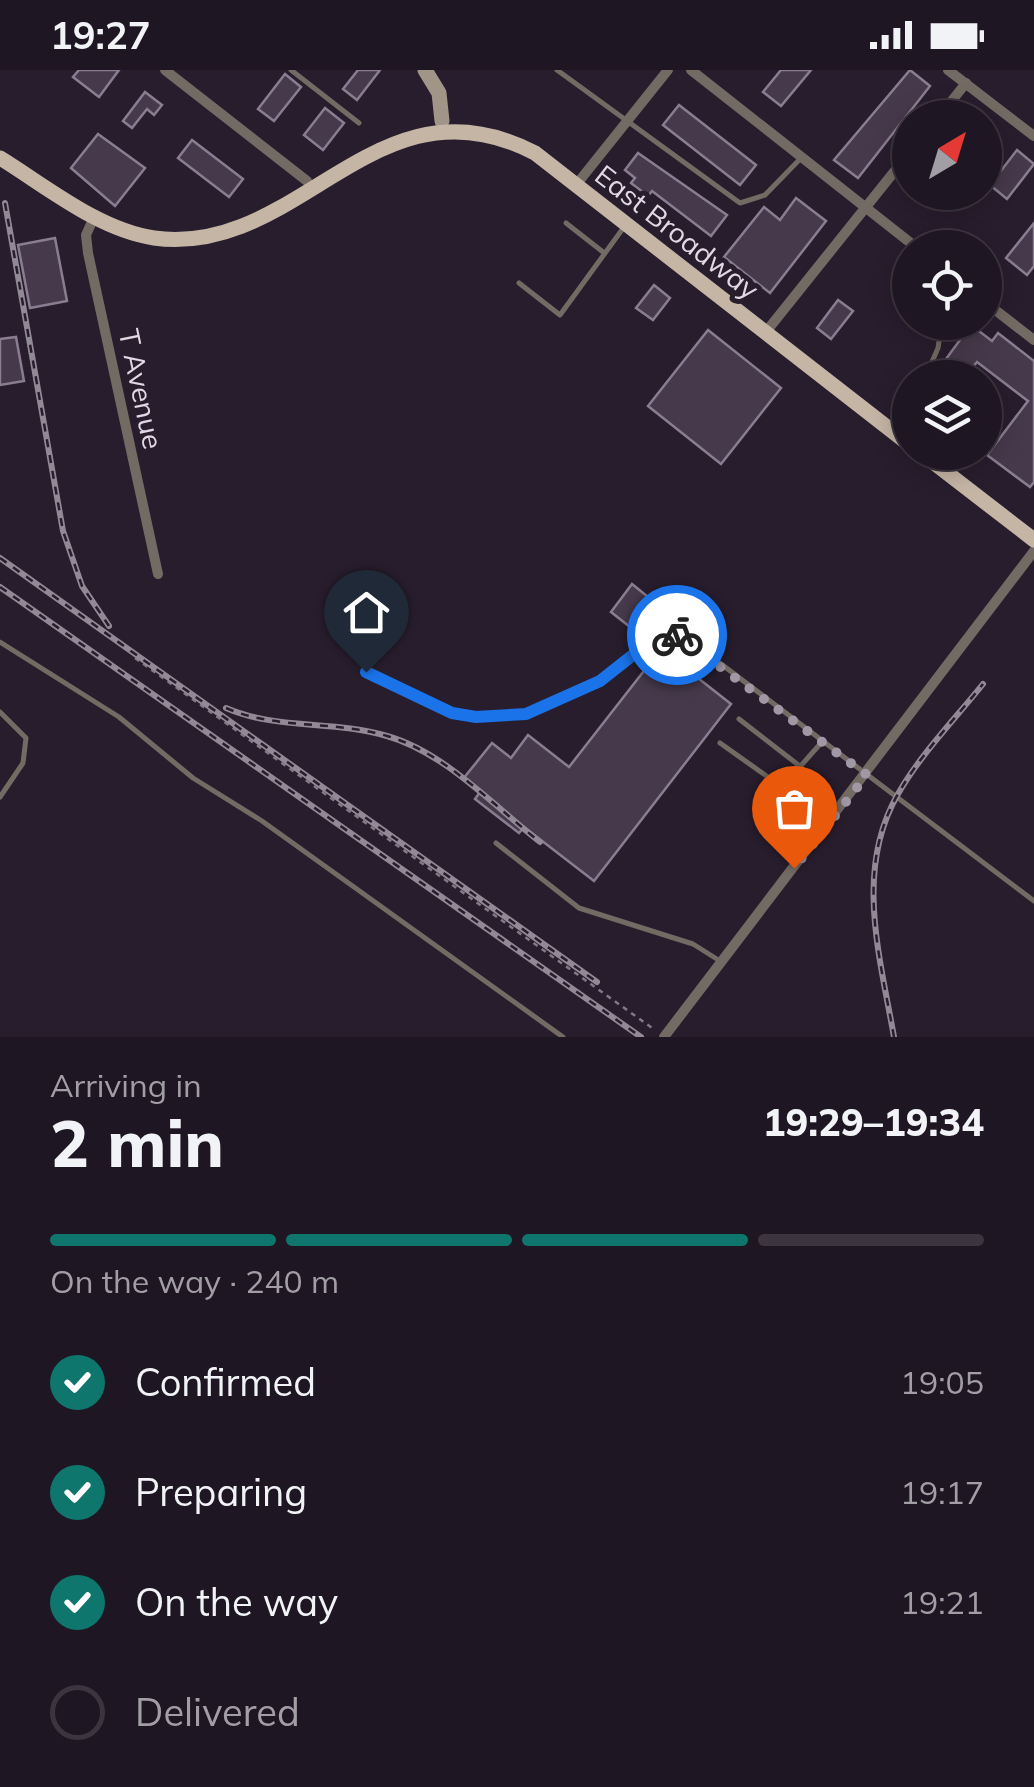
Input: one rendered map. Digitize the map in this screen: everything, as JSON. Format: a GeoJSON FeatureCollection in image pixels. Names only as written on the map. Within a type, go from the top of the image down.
{"type":"FeatureCollection","features":[{"type":"Feature","properties":{"kind":"main road"},"geometry":{"type":"LineString","coordinates":[[0,158],[125,230],[155,238],[203,236],[237,224],[382,134],[442,120],[440,93],[426,70]]}},
{"type":"Feature","properties":{"kind":"main road","name":"East Broadway"},"geometry":{"type":"LineString","coordinates":[[442,120],[474,124],[508,136],[892,431]]}},
{"type":"Feature","properties":{"kind":"main road"},"geometry":{"type":"LineString","coordinates":[[943,470],[1034,540]]}},
{"type":"Feature","properties":{"kind":"street"},"geometry":{"type":"LineString","coordinates":[[165,70],[307,181]]}},
{"type":"Feature","properties":{"kind":"street"},"geometry":{"type":"LineString","coordinates":[[576,185],[668,70]]}},
{"type":"Feature","properties":{"kind":"street"},"geometry":{"type":"LineString","coordinates":[[692,70],[894,230]]}},
{"type":"Feature","properties":{"kind":"street"},"geometry":{"type":"LineString","coordinates":[[948,70],[1034,136]]}},
{"type":"Feature","properties":{"kind":"street"},"geometry":{"type":"LineString","coordinates":[[952,100],[966,82]]}},
{"type":"Feature","properties":{"kind":"street"},"geometry":{"type":"LineString","coordinates":[[765,333],[892,174]]}},
{"type":"Feature","properties":{"kind":"street","name":"T Avenue"},"geometry":{"type":"LineString","coordinates":[[95,216],[86,235],[88,253],[158,574]]}},
{"type":"Feature","properties":{"kind":"street"},"geometry":{"type":"LineString","coordinates":[[1002,315],[1034,340]]}},
{"type":"Feature","properties":{"kind":"street"},"geometry":{"type":"LineString","coordinates":[[664,1037],[1034,551]]}},
{"type":"Feature","properties":{"kind":"lane"},"geometry":{"type":"LineString","coordinates":[[291,70],[358,123]]}},
{"type":"Feature","properties":{"kind":"lane"},"geometry":{"type":"LineString","coordinates":[[557,70],[626,124],[740,203],[765,195],[802,157]]}},
{"type":"Feature","properties":{"kind":"lane"},"geometry":{"type":"LineString","coordinates":[[566,224],[604,253]]}},
{"type":"Feature","properties":{"kind":"lane"},"geometry":{"type":"LineString","coordinates":[[519,283],[560,315],[626,224]]}},
{"type":"Feature","properties":{"kind":"lane"},"geometry":{"type":"LineString","coordinates":[[888,428],[892,423]]}},
{"type":"Feature","properties":{"kind":"lane"},"geometry":{"type":"LineString","coordinates":[[366,672],[452,713],[476,717],[526,714],[600,681],[652,640],[671,632],[696,645],[820,743],[1034,901]]}},
{"type":"Feature","properties":{"kind":"lane"},"geometry":{"type":"LineString","coordinates":[[0,642],[119,716],[193,778],[262,820],[564,1037]]}},
{"type":"Feature","properties":{"kind":"lane"},"geometry":{"type":"LineString","coordinates":[[0,712],[26,738],[22,763],[0,797]]}},
{"type":"Feature","properties":{"kind":"lane"},"geometry":{"type":"LineString","coordinates":[[739,719],[801,767]]}},
{"type":"Feature","properties":{"kind":"lane"},"geometry":{"type":"LineString","coordinates":[[720,743],[777,786],[784,787],[820,743]]}},
{"type":"Feature","properties":{"kind":"lane"},"geometry":{"type":"LineString","coordinates":[[496,843],[579,908],[693,944],[722,962]]}},
{"type":"Feature","properties":{"kind":"path"},"geometry":{"type":"LineString","coordinates":[[134,658],[664,1037]]}},
{"type":"Feature","properties":{"kind":"building"},"geometry":{"type":"Polygon","coordinates":[[[79,70],[119,70],[99,97],[73,77],[79,70]]]}},
{"type":"Feature","properties":{"kind":"building"},"geometry":{"type":"Polygon","coordinates":[[[358,70],[380,70],[357,100],[343,89],[358,70]]]}},
{"type":"Feature","properties":{"kind":"building"},"geometry":{"type":"Polygon","coordinates":[[[781,70],[811,70],[781,106],[763,92],[781,70]]]}},
{"type":"Feature","properties":{"kind":"building"},"geometry":{"type":"Polygon","coordinates":[[[910,70],[930,86],[919,100],[892,100],[892,135],[858,178],[834,160],[910,70]]]}},
{"type":"Feature","properties":{"kind":"building"},"geometry":{"type":"Polygon","coordinates":[[[285,74],[301,87],[274,121],[258,109],[285,74]]]}},
{"type":"Feature","properties":{"kind":"building"},"geometry":{"type":"Polygon","coordinates":[[[145,92],[162,105],[154,115],[147,109],[132,128],[123,121],[145,92]]]}},
{"type":"Feature","properties":{"kind":"building"},"geometry":{"type":"Polygon","coordinates":[[[679,105],[756,165],[740,185],[663,125],[679,105]]]}},
{"type":"Feature","properties":{"kind":"building"},"geometry":{"type":"Polygon","coordinates":[[[325,108],[344,123],[323,150],[304,135],[325,108]]]}},
{"type":"Feature","properties":{"kind":"building"},"geometry":{"type":"Polygon","coordinates":[[[98,134],[145,168],[115,206],[71,168],[98,134]]]}},
{"type":"Feature","properties":{"kind":"building"},"geometry":{"type":"Polygon","coordinates":[[[192,140],[243,179],[229,197],[178,158],[192,140]]]}},
{"type":"Feature","properties":{"kind":"building"},"geometry":{"type":"Polygon","coordinates":[[[1017,150],[1034,164],[1007,199],[1002,195],[1002,169],[1017,150]]]}},
{"type":"Feature","properties":{"kind":"building"},"geometry":{"type":"Polygon","coordinates":[[[638,153],[727,215],[711,236],[652,191],[648,196],[631,183],[635,178],[625,170],[638,153]]]}},
{"type":"Feature","properties":{"kind":"building"},"geometry":{"type":"Polygon","coordinates":[[[796,198],[826,221],[770,293],[724,257],[764,207],[780,220],[796,198]]]}},
{"type":"Feature","properties":{"kind":"building"},"geometry":{"type":"Polygon","coordinates":[[[1034,223],[1034,266],[1027,275],[1006,258],[1034,223]]]}},
{"type":"Feature","properties":{"kind":"building"},"geometry":{"type":"Polygon","coordinates":[[[55,238],[67,301],[30,308],[18,245],[55,238]]]}},
{"type":"Feature","properties":{"kind":"building"},"geometry":{"type":"Polygon","coordinates":[[[654,285],[670,298],[653,320],[636,308],[654,285]]]}},
{"type":"Feature","properties":{"kind":"building"},"geometry":{"type":"Polygon","coordinates":[[[838,300],[853,311],[831,339],[817,328],[838,300]]]}},
{"type":"Feature","properties":{"kind":"building"},"geometry":{"type":"Polygon","coordinates":[[[708,330],[781,388],[721,464],[648,406],[708,330]]]}},
{"type":"Feature","properties":{"kind":"building"},"geometry":{"type":"Polygon","coordinates":[[[1002,336],[1034,361],[1034,482],[1030,487],[1002,466],[1002,435],[1028,401],[1002,381],[1002,360],[945,360],[960,340],[992,341],[1002,340],[1002,336]]]}},
{"type":"Feature","properties":{"kind":"building"},"geometry":{"type":"Polygon","coordinates":[[[16,337],[24,381],[0,385],[0,339],[16,337]]]}},
{"type":"Feature","properties":{"kind":"building"},"geometry":{"type":"Polygon","coordinates":[[[632,584],[668,613],[644,638],[611,612],[632,584]]]}},
{"type":"Feature","properties":{"kind":"building"},"geometry":{"type":"Polygon","coordinates":[[[661,649],[731,704],[594,881],[524,827],[519,833],[475,799],[480,792],[463,779],[492,743],[511,758],[528,735],[569,767],[661,649]]]}},
{"type":"Feature","properties":{"kind":"railway"},"geometry":{"type":"LineString","coordinates":[[5,203],[63,531],[82,586],[109,626]]}},
{"type":"Feature","properties":{"kind":"railway"},"geometry":{"type":"LineString","coordinates":[[0,558],[597,982]]}},
{"type":"Feature","properties":{"kind":"railway"},"geometry":{"type":"LineString","coordinates":[[0,587],[641,1037]]}},
{"type":"Feature","properties":{"kind":"railway"},"geometry":{"type":"LineString","coordinates":[[894,1037],[874,914],[877,853],[898,794],[927,751],[983,684]]}},
{"type":"Feature","properties":{"kind":"railway"},"geometry":{"type":"LineString","coordinates":[[226,708],[265,719],[367,731],[408,744],[448,767],[540,842]]}},
{"type":"Feature","properties":{"kind":"way so far"},"geometry":{"type":"LineString","coordinates":[[677,635],[696,645],[867,775],[794,868]]}},
{"type":"Feature","properties":{"kind":"route"},"geometry":{"type":"LineString","coordinates":[[366,672],[452,713],[476,717],[526,714],[542,711],[600,681],[623,667],[662,632],[677,635]]}}]}
